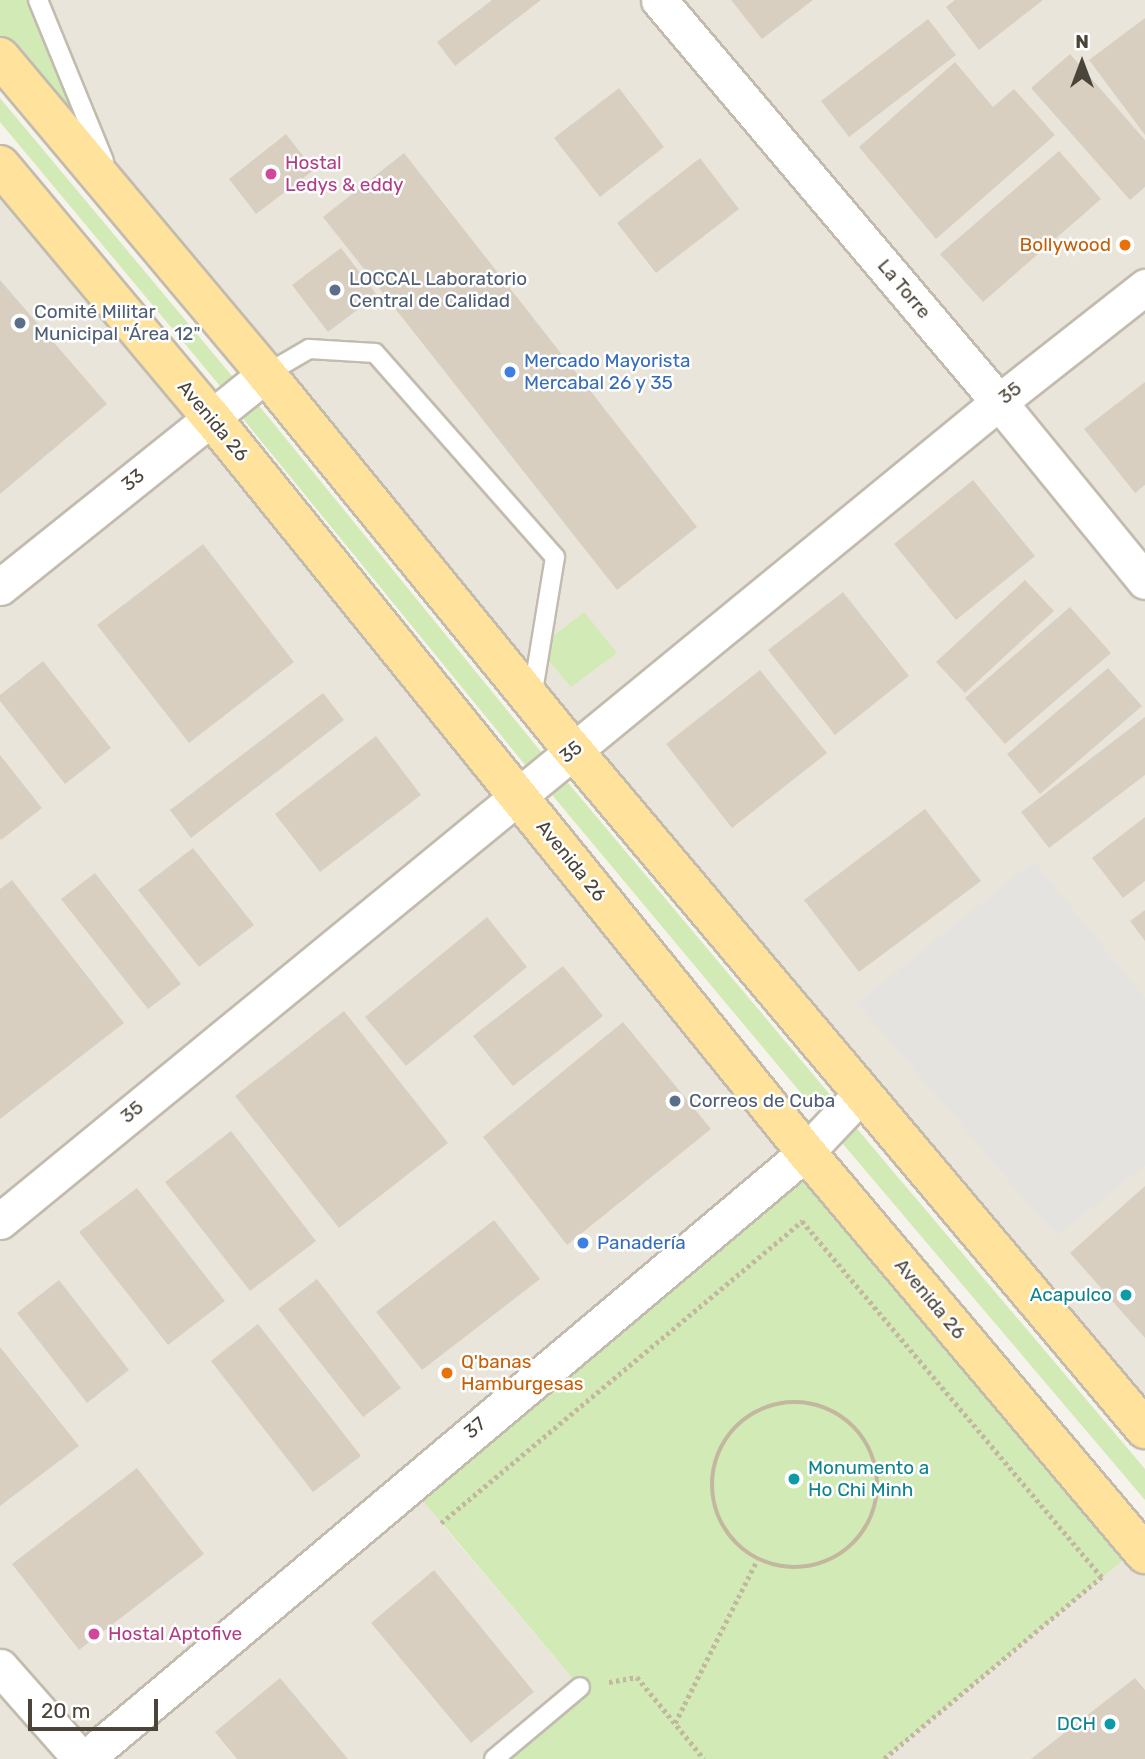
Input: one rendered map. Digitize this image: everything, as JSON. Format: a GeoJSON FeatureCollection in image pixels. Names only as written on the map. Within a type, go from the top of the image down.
{"type":"FeatureCollection","features":[{"type":"Feature","properties":{"kind":"main road"},"geometry":{"type":"LineString","coordinates":[[0,57],[266,374],[532,701],[1145,1429]]}},
{"type":"Feature","properties":{"kind":"main road","name":"Avenida 26"},"geometry":{"type":"LineString","coordinates":[[0,165],[211,417],[806,1152],[1145,1554]]}},
{"type":"Feature","properties":{"kind":"street","name":"La Torre"},"geometry":{"type":"LineString","coordinates":[[659,0],[999,402],[1145,581]]}},
{"type":"Feature","properties":{"kind":"street","name":"35"},"geometry":{"type":"LineString","coordinates":[[0,1221],[518,794],[999,402],[1145,287]]}},
{"type":"Feature","properties":{"kind":"street","name":"33"},"geometry":{"type":"LineString","coordinates":[[0,587],[266,374]]}},
{"type":"Feature","properties":{"kind":"street","name":"37"},"geometry":{"type":"LineString","coordinates":[[83,1759],[806,1152],[861,1094]]}},
{"type":"Feature","properties":{"kind":"street"},"geometry":{"type":"LineString","coordinates":[[0,1667],[83,1759]]}},
{"type":"Feature","properties":{"kind":"lane"},"geometry":{"type":"LineString","coordinates":[[38,0],[120,200]]}},
{"type":"Feature","properties":{"kind":"lane"},"geometry":{"type":"LineString","coordinates":[[266,374],[309,349],[375,353],[555,557],[532,701]]}},
{"type":"Feature","properties":{"kind":"lane"},"geometry":{"type":"LineString","coordinates":[[494,1759],[580,1687]]}},
{"type":"Feature","properties":{"kind":"path"},"geometry":{"type":"LineString","coordinates":[[442,1523],[802,1221],[1102,1577],[884,1759]]}},
{"type":"Feature","properties":{"kind":"path"},"geometry":{"type":"LineString","coordinates":[[793,1401],[820,1405],[845,1418],[864,1437],[876,1462],[878,1489],[873,1516],[858,1540],[837,1557],[811,1567],[784,1568],[757,1560],[735,1543],[719,1520],[711,1494],[713,1466],[723,1441],[742,1420],[766,1406],[793,1401]]}},
{"type":"Feature","properties":{"kind":"path"},"geometry":{"type":"LineString","coordinates":[[675,1723],[757,1560]]}},
{"type":"Feature","properties":{"kind":"path"},"geometry":{"type":"LineString","coordinates":[[580,1687],[637,1677],[704,1759]]}},
{"type":"Feature","properties":{"kind":"shaded area"},"geometry":{"type":"Polygon","coordinates":[[[38,0],[1145,0],[1145,1429],[120,200],[38,0]]]}},
{"type":"Feature","properties":{"kind":"shaded area"},"geometry":{"type":"Polygon","coordinates":[[[0,165],[806,1152],[441,1523],[580,1687],[494,1759],[0,1759],[0,165]]]}},
{"type":"Feature","properties":{"kind":"shaded area"},"geometry":{"type":"Polygon","coordinates":[[[1034,861],[1145,998],[1145,1166],[1056,1236],[857,1003],[1034,861]]]}},
{"type":"Feature","properties":{"kind":"shaded area"},"geometry":{"type":"Polygon","coordinates":[[[1139,1547],[1145,1554],[1145,1759],[884,1759],[1139,1547]]]}},
{"type":"Feature","properties":{"kind":"green space"},"geometry":{"type":"Polygon","coordinates":[[[0,0],[38,0],[120,200],[0,57],[0,0]]]}},
{"type":"Feature","properties":{"kind":"green space"},"geometry":{"type":"Polygon","coordinates":[[[0,98],[232,377],[220,386],[0,122],[0,98]]]}},
{"type":"Feature","properties":{"kind":"green space"},"geometry":{"type":"Polygon","coordinates":[[[256,402],[542,753],[526,766],[240,415],[256,402]]]}},
{"type":"Feature","properties":{"kind":"green space"},"geometry":{"type":"Polygon","coordinates":[[[584,612],[617,653],[571,687],[538,648],[584,612]]]}},
{"type":"Feature","properties":{"kind":"green space"},"geometry":{"type":"Polygon","coordinates":[[[563,777],[832,1097],[816,1111],[548,790],[563,777]]]}},
{"type":"Feature","properties":{"kind":"green space"},"geometry":{"type":"Polygon","coordinates":[[[853,1124],[1145,1469],[1145,1500],[837,1137],[853,1124]]]}},
{"type":"Feature","properties":{"kind":"green space"},"geometry":{"type":"Polygon","coordinates":[[[806,1152],[1139,1547],[884,1759],[494,1759],[580,1687],[409,1484],[806,1152]]]}},
{"type":"Feature","properties":{"kind":"building"},"geometry":{"type":"Polygon","coordinates":[[[492,0],[541,0],[455,66],[437,42],[492,0]]]}},
{"type":"Feature","properties":{"kind":"building"},"geometry":{"type":"Polygon","coordinates":[[[731,0],[813,0],[762,39],[731,0]]]}},
{"type":"Feature","properties":{"kind":"building"},"geometry":{"type":"Polygon","coordinates":[[[955,0],[1043,0],[979,50],[946,7],[955,0]]]}},
{"type":"Feature","properties":{"kind":"building"},"geometry":{"type":"Polygon","coordinates":[[[1145,18],[1145,135],[1089,60],[1145,18]]]}},
{"type":"Feature","properties":{"kind":"building"},"geometry":{"type":"Polygon","coordinates":[[[928,19],[956,55],[849,137],[821,101],[928,19]]]}},
{"type":"Feature","properties":{"kind":"building"},"geometry":{"type":"Polygon","coordinates":[[[1070,54],[1145,140],[1145,187],[1130,200],[1031,88],[1070,54]]]}},
{"type":"Feature","properties":{"kind":"building"},"geometry":{"type":"Polygon","coordinates":[[[955,62],[993,107],[1014,89],[1055,135],[936,239],[859,147],[955,62]]]}},
{"type":"Feature","properties":{"kind":"building"},"geometry":{"type":"Polygon","coordinates":[[[619,88],[664,147],[600,197],[554,138],[619,88]]]}},
{"type":"Feature","properties":{"kind":"building","name":"Hostal Ledys & eddy"},"geometry":{"type":"Polygon","coordinates":[[[286,134],[314,170],[256,214],[229,179],[286,134]]]}},
{"type":"Feature","properties":{"kind":"building"},"geometry":{"type":"Polygon","coordinates":[[[1059,151],[1101,199],[983,302],[940,254],[1059,151]]]}},
{"type":"Feature","properties":{"kind":"building","name":"Mercado Mayorista Mercabal 26 y 35"},"geometry":{"type":"Polygon","coordinates":[[[404,153],[697,527],[617,590],[323,217],[404,153]]]}},
{"type":"Feature","properties":{"kind":"building"},"geometry":{"type":"Polygon","coordinates":[[[700,158],[739,209],[656,273],[617,223],[700,158]]]}},
{"type":"Feature","properties":{"kind":"building","name":"LOCCAL Laboratorio Central de Calidad"},"geometry":{"type":"Polygon","coordinates":[[[341,248],[377,295],[328,332],[292,285],[341,248]]]}},
{"type":"Feature","properties":{"kind":"building"},"geometry":{"type":"Polygon","coordinates":[[[0,280],[107,404],[0,494],[0,280]]]}},
{"type":"Feature","properties":{"kind":"building"},"geometry":{"type":"Polygon","coordinates":[[[1145,382],[1145,485],[1135,493],[1084,429],[1145,382]]]}},
{"type":"Feature","properties":{"kind":"building"},"geometry":{"type":"Polygon","coordinates":[[[973,480],[1035,556],[956,620],[894,544],[973,480]]]}},
{"type":"Feature","properties":{"kind":"building"},"geometry":{"type":"Polygon","coordinates":[[[203,544],[294,662],[189,743],[97,625],[203,544]]]}},
{"type":"Feature","properties":{"kind":"building"},"geometry":{"type":"Polygon","coordinates":[[[1025,580],[1054,611],[965,693],[936,662],[1025,580]]]}},
{"type":"Feature","properties":{"kind":"building"},"geometry":{"type":"Polygon","coordinates":[[[843,592],[909,676],[835,735],[768,650],[843,592]]]}},
{"type":"Feature","properties":{"kind":"building"},"geometry":{"type":"Polygon","coordinates":[[[1070,607],[1111,653],[1005,744],[965,698],[1070,607]]]}},
{"type":"Feature","properties":{"kind":"building"},"geometry":{"type":"Polygon","coordinates":[[[43,661],[111,748],[65,784],[0,701],[0,695],[43,661]]]}},
{"type":"Feature","properties":{"kind":"building"},"geometry":{"type":"Polygon","coordinates":[[[1108,668],[1142,706],[1040,794],[1007,754],[1108,668]]]}},
{"type":"Feature","properties":{"kind":"building"},"geometry":{"type":"Polygon","coordinates":[[[760,670],[827,753],[732,828],[666,744],[760,670]]]}},
{"type":"Feature","properties":{"kind":"building"},"geometry":{"type":"Polygon","coordinates":[[[323,693],[344,720],[191,838],[170,810],[323,693]]]}},
{"type":"Feature","properties":{"kind":"building"},"geometry":{"type":"Polygon","coordinates":[[[1145,717],[1145,775],[1049,848],[1021,812],[1145,717]]]}},
{"type":"Feature","properties":{"kind":"building"},"geometry":{"type":"Polygon","coordinates":[[[376,736],[421,795],[320,872],[275,814],[376,736]]]}},
{"type":"Feature","properties":{"kind":"building"},"geometry":{"type":"Polygon","coordinates":[[[0,755],[42,808],[1,840],[0,838],[0,755]]]}},
{"type":"Feature","properties":{"kind":"building"},"geometry":{"type":"Polygon","coordinates":[[[925,809],[981,881],[859,972],[804,900],[925,809]]]}},
{"type":"Feature","properties":{"kind":"building"},"geometry":{"type":"Polygon","coordinates":[[[1145,817],[1145,881],[1123,898],[1092,858],[1145,817]]]}},
{"type":"Feature","properties":{"kind":"building"},"geometry":{"type":"Polygon","coordinates":[[[193,848],[254,925],[199,967],[138,890],[193,848]]]}},
{"type":"Feature","properties":{"kind":"building"},"geometry":{"type":"Polygon","coordinates":[[[95,873],[181,984],[148,1009],[61,899],[95,873]]]}},
{"type":"Feature","properties":{"kind":"building"},"geometry":{"type":"Polygon","coordinates":[[[12,880],[124,1023],[0,1119],[0,889],[12,880]]]}},
{"type":"Feature","properties":{"kind":"building"},"geometry":{"type":"Polygon","coordinates":[[[1145,910],[1145,941],[1130,921],[1145,910]]]}},
{"type":"Feature","properties":{"kind":"building"},"geometry":{"type":"Polygon","coordinates":[[[487,917],[527,967],[406,1066],[365,1017],[487,917]]]}},
{"type":"Feature","properties":{"kind":"building"},"geometry":{"type":"Polygon","coordinates":[[[563,966],[603,1016],[513,1086],[473,1036],[563,966]]]}},
{"type":"Feature","properties":{"kind":"building"},"geometry":{"type":"Polygon","coordinates":[[[344,1011],[448,1143],[339,1228],[235,1096],[344,1011]]]}},
{"type":"Feature","properties":{"kind":"building"},"geometry":{"type":"Polygon","coordinates":[[[623,1022],[711,1129],[567,1245],[483,1137],[623,1022]]]}},
{"type":"Feature","properties":{"kind":"building"},"geometry":{"type":"Polygon","coordinates":[[[231,1131],[316,1241],[250,1291],[165,1182],[231,1131]]]}},
{"type":"Feature","properties":{"kind":"building","name":"Acapulco"},"geometry":{"type":"Polygon","coordinates":[[[1145,1186],[1145,1338],[1070,1253],[1145,1186]]]}},
{"type":"Feature","properties":{"kind":"building"},"geometry":{"type":"Polygon","coordinates":[[[137,1188],[225,1301],[168,1345],[79,1232],[137,1188]]]}},
{"type":"Feature","properties":{"kind":"building"},"geometry":{"type":"Polygon","coordinates":[[[494,1220],[540,1279],[422,1370],[376,1312],[494,1220]]]}},
{"type":"Feature","properties":{"kind":"building"},"geometry":{"type":"Polygon","coordinates":[[[317,1279],[401,1388],[363,1417],[278,1309],[317,1279]]]}},
{"type":"Feature","properties":{"kind":"building"},"geometry":{"type":"Polygon","coordinates":[[[59,1280],[129,1370],[87,1403],[17,1313],[59,1280]]]}},
{"type":"Feature","properties":{"kind":"building"},"geometry":{"type":"Polygon","coordinates":[[[258,1324],[361,1456],[313,1492],[211,1361],[258,1324]]]}},
{"type":"Feature","properties":{"kind":"building"},"geometry":{"type":"Polygon","coordinates":[[[0,1347],[79,1446],[0,1506],[0,1347]]]}},
{"type":"Feature","properties":{"kind":"building"},"geometry":{"type":"Polygon","coordinates":[[[137,1468],[204,1554],[79,1650],[12,1564],[137,1468]]]}},
{"type":"Feature","properties":{"kind":"building"},"geometry":{"type":"Polygon","coordinates":[[[434,1570],[534,1692],[471,1743],[371,1623],[434,1570]]]}},
{"type":"Feature","properties":{"kind":"building"},"geometry":{"type":"Polygon","coordinates":[[[280,1678],[348,1759],[237,1759],[215,1732],[280,1678]]]}},
{"type":"Feature","properties":{"kind":"building","name":"DCH"},"geometry":{"type":"Polygon","coordinates":[[[1135,1678],[1145,1690],[1145,1759],[1031,1759],[1135,1678]]]}},
{"type":"Feature","properties":{"kind":"place","name":"Hostal Ledys & eddy"},"geometry":{"type":"Point","coordinates":[271,174]}},
{"type":"Feature","properties":{"kind":"place","name":"Bollywood"},"geometry":{"type":"Point","coordinates":[1125,245]}},
{"type":"Feature","properties":{"kind":"place","name":"LOCCAL Laboratorio Central de Calidad"},"geometry":{"type":"Point","coordinates":[335,290]}},
{"type":"Feature","properties":{"kind":"place","name":"Comité Militar Municipal \"Área 12\""},"geometry":{"type":"Point","coordinates":[20,323]}},
{"type":"Feature","properties":{"kind":"place","name":"Mercado Mayorista Mercabal 26 y 35"},"geometry":{"type":"Point","coordinates":[510,372]}},
{"type":"Feature","properties":{"kind":"place","name":"Correos de Cuba"},"geometry":{"type":"Point","coordinates":[675,1101]}},
{"type":"Feature","properties":{"kind":"place","name":"Panadería"},"geometry":{"type":"Point","coordinates":[583,1243]}},
{"type":"Feature","properties":{"kind":"place","name":"Acapulco"},"geometry":{"type":"Point","coordinates":[1126,1295]}},
{"type":"Feature","properties":{"kind":"place","name":"Q'banas Hamburgesas"},"geometry":{"type":"Point","coordinates":[447,1373]}},
{"type":"Feature","properties":{"kind":"place","name":"Monumento a Ho Chi Minh"},"geometry":{"type":"Point","coordinates":[794,1479]}},
{"type":"Feature","properties":{"kind":"place","name":"Hostal Aptofive"},"geometry":{"type":"Point","coordinates":[94,1634]}},
{"type":"Feature","properties":{"kind":"place","name":"DCH"},"geometry":{"type":"Point","coordinates":[1110,1724]}}]}
